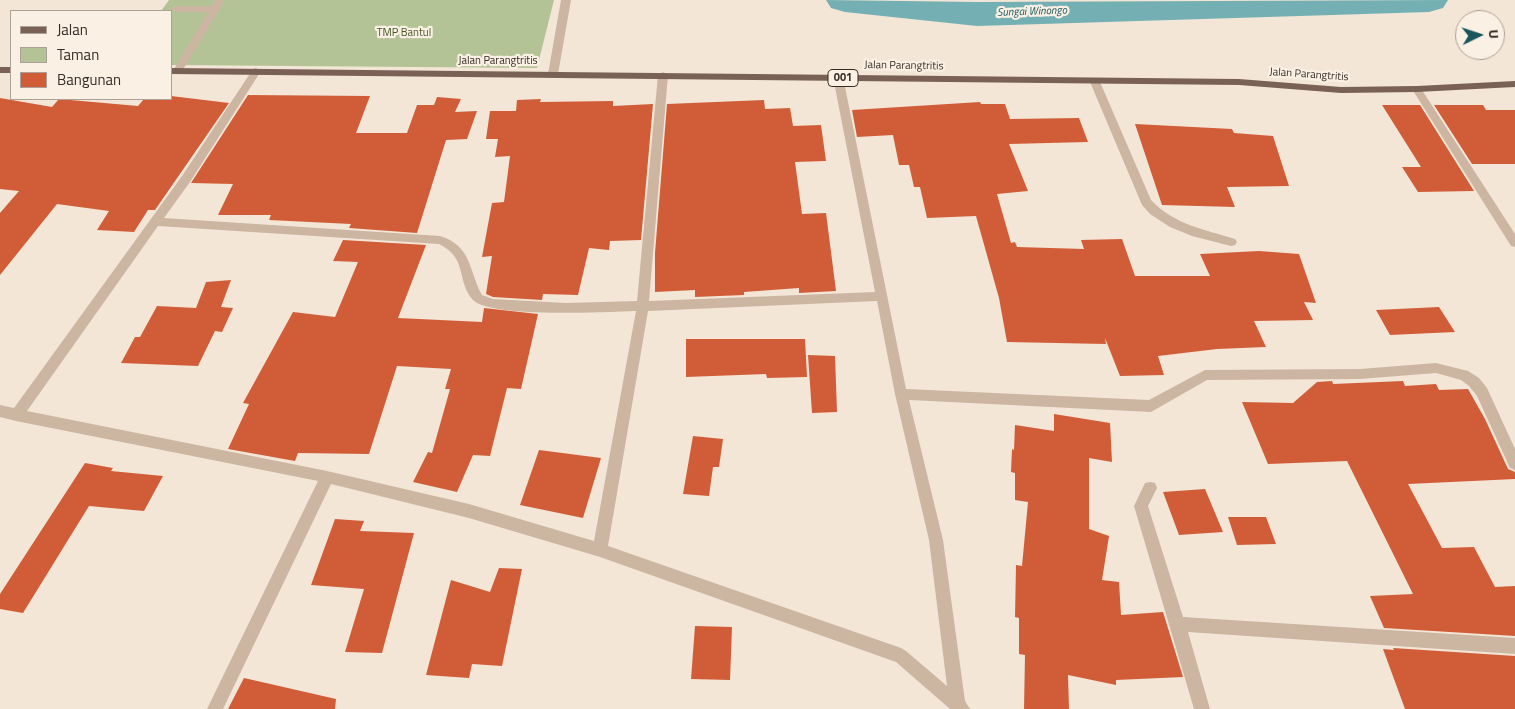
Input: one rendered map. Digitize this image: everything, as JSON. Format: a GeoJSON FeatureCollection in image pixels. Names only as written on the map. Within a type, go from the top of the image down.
{"type":"FeatureCollection","features":[{"type":"Feature","properties":{"kind":"main road","name":"Jalan Parangtritis"},"geometry":{"type":"LineString","coordinates":[[174,71],[1239,82],[1341,90],[1417,90],[1515,84]]}},
{"type":"Feature","properties":{"kind":"street"},"geometry":{"type":"LineString","coordinates":[[174,12],[181,0]]}},
{"type":"Feature","properties":{"kind":"street"},"geometry":{"type":"LineString","coordinates":[[553,74],[566,0]]}},
{"type":"Feature","properties":{"kind":"street"},"geometry":{"type":"LineString","coordinates":[[174,12],[218,4]]}},
{"type":"Feature","properties":{"kind":"street"},"geometry":{"type":"LineString","coordinates":[[174,71],[218,4]]}},
{"type":"Feature","properties":{"kind":"street"},"geometry":{"type":"LineString","coordinates":[[16,415],[186,179],[256,71]]}},
{"type":"Feature","properties":{"kind":"street"},"geometry":{"type":"LineString","coordinates":[[600,550],[642,306],[663,76]]}},
{"type":"Feature","properties":{"kind":"street"},"geometry":{"type":"LineString","coordinates":[[838,78],[901,394],[936,540],[960,708]]}},
{"type":"Feature","properties":{"kind":"street"},"geometry":{"type":"LineString","coordinates":[[1095,82],[1146,202],[1157,216],[1202,235],[1231,242]]}},
{"type":"Feature","properties":{"kind":"street"},"geometry":{"type":"LineString","coordinates":[[1417,90],[1515,243]]}},
{"type":"Feature","properties":{"kind":"street"},"geometry":{"type":"LineString","coordinates":[[155,222],[440,240],[452,246],[461,255],[470,285],[478,298],[492,304],[566,308],[882,296]]}},
{"type":"Feature","properties":{"kind":"street"},"geometry":{"type":"LineString","coordinates":[[901,394],[1151,406],[1205,376],[1360,374],[1436,368],[1464,375],[1474,382],[1482,392],[1515,464]]}},
{"type":"Feature","properties":{"kind":"street"},"geometry":{"type":"LineString","coordinates":[[0,411],[327,477],[469,511],[600,550],[900,656],[960,708]]}},
{"type":"Feature","properties":{"kind":"street"},"geometry":{"type":"LineString","coordinates":[[215,709],[327,477]]}},
{"type":"Feature","properties":{"kind":"street"},"geometry":{"type":"LineString","coordinates":[[1150,488],[1141,506],[1202,709]]}},
{"type":"Feature","properties":{"kind":"street"},"geometry":{"type":"LineString","coordinates":[[1178,624],[1515,646]]}},
{"type":"Feature","properties":{"kind":"green space","name":"TMP Bantul"},"geometry":{"type":"Polygon","coordinates":[[[169,0],[554,0],[537,68],[172,65],[172,10],[162,10],[169,0]]]}},
{"type":"Feature","properties":{"kind":"building"},"geometry":{"type":"Polygon","coordinates":[[[248,95],[370,96],[356,133],[407,133],[417,105],[434,105],[437,97],[461,99],[455,112],[477,111],[467,139],[446,140],[417,233],[349,228],[351,224],[269,220],[271,215],[218,215],[233,184],[191,183],[248,95]]]}},
{"type":"Feature","properties":{"kind":"building"},"geometry":{"type":"Polygon","coordinates":[[[172,96],[229,103],[155,210],[148,210],[134,232],[97,230],[109,211],[57,204],[0,275],[0,213],[19,191],[0,189],[0,98],[52,107],[58,100],[138,106],[143,100],[172,100],[172,96]]]}},
{"type":"Feature","properties":{"kind":"building"},"geometry":{"type":"Polygon","coordinates":[[[541,99],[540,102],[613,101],[613,106],[653,104],[641,240],[610,241],[609,250],[589,248],[578,295],[543,294],[542,300],[493,297],[486,294],[492,256],[482,257],[492,203],[504,202],[510,156],[495,157],[498,139],[486,139],[490,111],[516,111],[517,100],[541,99]]]}},
{"type":"Feature","properties":{"kind":"building"},"geometry":{"type":"Polygon","coordinates":[[[764,100],[765,109],[790,108],[793,126],[821,125],[826,161],[795,162],[802,214],[826,213],[836,291],[799,293],[799,288],[744,292],[744,295],[695,297],[695,290],[655,292],[655,253],[667,104],[764,100]]]}},
{"type":"Feature","properties":{"kind":"building"},"geometry":{"type":"Polygon","coordinates":[[[980,102],[981,104],[1005,104],[1010,119],[1079,118],[1088,142],[1009,144],[1028,191],[997,194],[1011,243],[1015,242],[1017,247],[1084,249],[1081,240],[1122,239],[1135,276],[1210,276],[1200,254],[1259,251],[1299,254],[1316,303],[1304,302],[1313,320],[1254,321],[1266,347],[1217,349],[1158,356],[1164,375],[1120,376],[1105,338],[1106,344],[1007,342],[999,298],[976,216],[927,218],[920,187],[914,187],[909,165],[899,165],[893,135],[857,137],[852,110],[980,102]]]}},
{"type":"Feature","properties":{"kind":"building"},"geometry":{"type":"Polygon","coordinates":[[[1382,105],[1420,105],[1474,191],[1418,192],[1402,167],[1421,167],[1382,105]]]}},
{"type":"Feature","properties":{"kind":"building"},"geometry":{"type":"Polygon","coordinates":[[[1434,105],[1483,105],[1486,110],[1515,110],[1515,164],[1472,164],[1434,105]]]}},
{"type":"Feature","properties":{"kind":"building"},"geometry":{"type":"Polygon","coordinates":[[[1135,124],[1232,129],[1234,133],[1273,136],[1289,186],[1227,187],[1235,207],[1162,205],[1135,124]]]}},
{"type":"Feature","properties":{"kind":"building"},"geometry":{"type":"Polygon","coordinates":[[[343,240],[426,245],[398,318],[482,322],[484,308],[538,314],[521,389],[507,388],[490,456],[473,455],[457,492],[413,482],[428,452],[432,453],[450,389],[445,389],[451,369],[397,366],[369,454],[298,453],[295,461],[228,449],[249,404],[243,403],[293,312],[335,317],[358,262],[333,261],[343,240]]]}},
{"type":"Feature","properties":{"kind":"building"},"geometry":{"type":"Polygon","coordinates":[[[231,280],[221,307],[233,308],[222,332],[215,331],[198,366],[121,363],[135,337],[140,337],[157,306],[196,308],[206,282],[231,280]]]}},
{"type":"Feature","properties":{"kind":"building"},"geometry":{"type":"Polygon","coordinates":[[[1439,307],[1455,332],[1390,335],[1376,310],[1439,307]]]}},
{"type":"Feature","properties":{"kind":"building"},"geometry":{"type":"Polygon","coordinates":[[[686,339],[805,339],[807,377],[767,378],[766,374],[686,377],[686,339]]]}},
{"type":"Feature","properties":{"kind":"building"},"geometry":{"type":"Polygon","coordinates":[[[808,355],[835,356],[837,412],[812,413],[808,355]]]}},
{"type":"Feature","properties":{"kind":"building"},"geometry":{"type":"Polygon","coordinates":[[[1332,381],[1333,384],[1403,381],[1405,386],[1436,384],[1439,390],[1468,389],[1485,419],[1508,469],[1515,472],[1515,479],[1408,484],[1442,548],[1474,547],[1495,587],[1515,586],[1515,636],[1384,628],[1370,596],[1413,594],[1347,461],[1268,464],[1242,402],[1293,403],[1317,382],[1332,381]]]}},
{"type":"Feature","properties":{"kind":"building"},"geometry":{"type":"Polygon","coordinates":[[[1054,414],[1110,423],[1112,462],[1089,458],[1089,529],[1109,536],[1102,580],[1119,582],[1121,615],[1163,612],[1183,677],[1116,680],[1116,685],[1068,675],[1069,709],[1024,709],[1025,655],[1019,654],[1019,618],[1015,617],[1016,565],[1022,566],[1028,502],[1015,500],[1015,473],[1011,472],[1012,449],[1014,450],[1015,425],[1054,431],[1054,414]]]}},
{"type":"Feature","properties":{"kind":"building"},"geometry":{"type":"Polygon","coordinates":[[[693,436],[723,439],[719,467],[713,467],[709,496],[683,494],[693,436]]]}},
{"type":"Feature","properties":{"kind":"building"},"geometry":{"type":"Polygon","coordinates":[[[539,450],[601,458],[583,518],[520,505],[539,450]]]}},
{"type":"Feature","properties":{"kind":"building"},"geometry":{"type":"Polygon","coordinates":[[[85,463],[113,468],[111,471],[163,476],[144,511],[89,506],[23,613],[0,609],[0,594],[85,463]]]}},
{"type":"Feature","properties":{"kind":"building"},"geometry":{"type":"Polygon","coordinates":[[[1205,489],[1223,532],[1179,535],[1163,492],[1205,489]]]}},
{"type":"Feature","properties":{"kind":"building"},"geometry":{"type":"Polygon","coordinates":[[[1228,517],[1266,517],[1276,544],[1237,545],[1228,517]]]}},
{"type":"Feature","properties":{"kind":"building"},"geometry":{"type":"Polygon","coordinates":[[[335,519],[364,521],[360,531],[414,533],[382,653],[345,652],[364,589],[311,585],[335,519]]]}},
{"type":"Feature","properties":{"kind":"building"},"geometry":{"type":"Polygon","coordinates":[[[499,568],[522,569],[502,666],[472,664],[469,678],[426,675],[451,580],[490,592],[499,568]]]}},
{"type":"Feature","properties":{"kind":"building"},"geometry":{"type":"Polygon","coordinates":[[[695,626],[732,627],[730,680],[691,679],[695,626]]]}},
{"type":"Feature","properties":{"kind":"building"},"geometry":{"type":"Polygon","coordinates":[[[1393,648],[1515,656],[1515,709],[1405,709],[1383,649],[1394,650],[1393,648]]]}},
{"type":"Feature","properties":{"kind":"building"},"geometry":{"type":"Polygon","coordinates":[[[244,678],[336,699],[335,709],[228,709],[244,678]]]}},
{"type":"Feature","properties":{"kind":"waterway","name":"Sungai Winongo"},"geometry":{"type":"LineString","coordinates":[[845,0],[977,14],[1429,0]]}}]}
